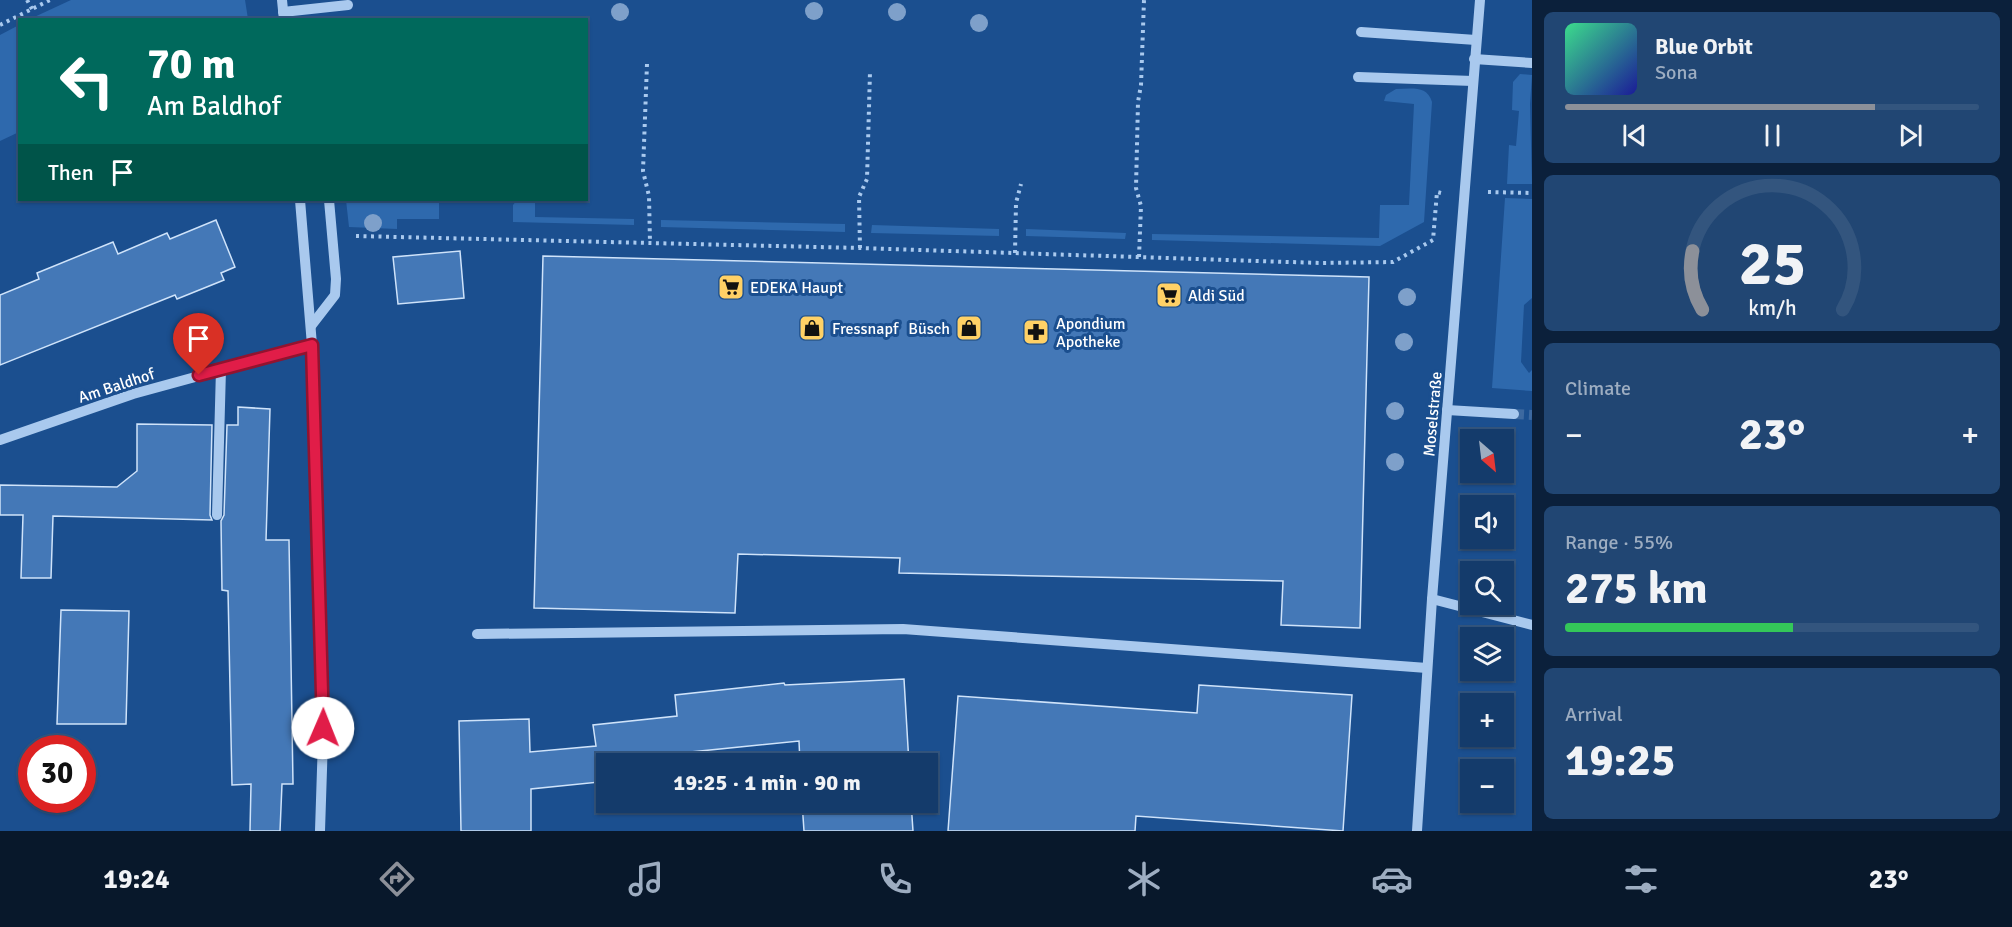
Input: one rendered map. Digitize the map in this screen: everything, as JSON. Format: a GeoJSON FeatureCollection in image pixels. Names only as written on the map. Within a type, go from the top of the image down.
{"type":"FeatureCollection","features":[{"type":"Feature","properties":{"kind":"street"},"geometry":{"type":"LineString","coordinates":[[282,0],[284,16],[348,4]]}},
{"type":"Feature","properties":{"kind":"street","name":"Moselstraße"},"geometry":{"type":"LineString","coordinates":[[1417,831],[1432,599],[1480,0]]}},
{"type":"Feature","properties":{"kind":"street"},"geometry":{"type":"LineString","coordinates":[[1360,32],[1476,40]]}},
{"type":"Feature","properties":{"kind":"street"},"geometry":{"type":"LineString","coordinates":[[1474,59],[1532,63]]}},
{"type":"Feature","properties":{"kind":"street"},"geometry":{"type":"LineString","coordinates":[[1358,77],[1473,81]]}},
{"type":"Feature","properties":{"kind":"street"},"geometry":{"type":"LineString","coordinates":[[300,201],[312,345],[324,708],[320,831]]}},
{"type":"Feature","properties":{"kind":"street"},"geometry":{"type":"LineString","coordinates":[[311,326],[335,295],[336,279],[329,201]]}},
{"type":"Feature","properties":{"kind":"street","name":"Am Baldhof"},"geometry":{"type":"LineString","coordinates":[[0,440],[133,394],[312,345]]}},
{"type":"Feature","properties":{"kind":"street"},"geometry":{"type":"LineString","coordinates":[[218,515],[221,369]]}},
{"type":"Feature","properties":{"kind":"street"},"geometry":{"type":"LineString","coordinates":[[1447,410],[1514,414]]}},
{"type":"Feature","properties":{"kind":"street"},"geometry":{"type":"LineString","coordinates":[[1432,599],[1532,625]]}},
{"type":"Feature","properties":{"kind":"street"},"geometry":{"type":"LineString","coordinates":[[477,634],[903,629],[1427,668]]}},
{"type":"Feature","properties":{"kind":"path"},"geometry":{"type":"LineString","coordinates":[[27,0],[32,9]]}},
{"type":"Feature","properties":{"kind":"path"},"geometry":{"type":"LineString","coordinates":[[0,25],[50,0]]}},
{"type":"Feature","properties":{"kind":"path"},"geometry":{"type":"LineString","coordinates":[[1139,257],[1141,206],[1136,188],[1136,177],[1144,0]]}},
{"type":"Feature","properties":{"kind":"path"},"geometry":{"type":"LineString","coordinates":[[647,64],[644,171],[649,195],[650,243]]}},
{"type":"Feature","properties":{"kind":"path"},"geometry":{"type":"LineString","coordinates":[[860,248],[859,197],[867,179],[870,72]]}},
{"type":"Feature","properties":{"kind":"path"},"geometry":{"type":"LineString","coordinates":[[1014,253],[1016,202],[1021,184]]}},
{"type":"Feature","properties":{"kind":"path"},"geometry":{"type":"LineString","coordinates":[[333,236],[860,248],[1320,263],[1393,262],[1433,240],[1437,192],[1532,193]]}},
{"type":"Feature","properties":{"kind":"shaded area"},"geometry":{"type":"Polygon","coordinates":[[[71,0],[245,0],[248,18],[32,18],[71,0]]]}},
{"type":"Feature","properties":{"kind":"shaded area"},"geometry":{"type":"Polygon","coordinates":[[[18,26],[18,132],[0,141],[0,35],[18,26]]]}},
{"type":"Feature","properties":{"kind":"shaded area"},"geometry":{"type":"Polygon","coordinates":[[[1520,74],[1532,75],[1530,104],[1532,184],[1507,184],[1509,145],[1516,146],[1519,111],[1512,110],[1513,82],[1520,74]]]}},
{"type":"Feature","properties":{"kind":"shaded area"},"geometry":{"type":"Polygon","coordinates":[[[1396,89],[1422,90],[1432,102],[1424,222],[1380,246],[1152,240],[1152,234],[1379,238],[1380,205],[1409,205],[1414,104],[1384,101],[1386,95],[1396,89]]]}},
{"type":"Feature","properties":{"kind":"shaded area"},"geometry":{"type":"Polygon","coordinates":[[[1505,198],[1532,199],[1532,298],[1524,305],[1521,362],[1529,373],[1532,370],[1532,391],[1492,388],[1505,198]]]}},
{"type":"Feature","properties":{"kind":"shaded area"},"geometry":{"type":"Polygon","coordinates":[[[346,201],[395,201],[396,203],[439,201],[439,219],[397,219],[397,229],[349,227],[346,201]]]}},
{"type":"Feature","properties":{"kind":"shaded area"},"geometry":{"type":"Polygon","coordinates":[[[516,201],[535,201],[535,217],[634,219],[634,225],[513,222],[513,205],[516,201]]]}},
{"type":"Feature","properties":{"kind":"shaded area"},"geometry":{"type":"Polygon","coordinates":[[[661,220],[845,224],[845,232],[661,227],[661,220]]]}},
{"type":"Feature","properties":{"kind":"shaded area"},"geometry":{"type":"Polygon","coordinates":[[[872,225],[999,229],[999,236],[871,233],[872,225]]]}},
{"type":"Feature","properties":{"kind":"shaded area"},"geometry":{"type":"Polygon","coordinates":[[[1026,229],[1126,233],[1125,239],[1026,236],[1026,229]]]}},
{"type":"Feature","properties":{"kind":"building"},"geometry":{"type":"Polygon","coordinates":[[[216,220],[235,267],[221,273],[224,280],[177,299],[175,295],[0,365],[0,295],[39,279],[37,273],[113,242],[118,254],[167,233],[170,239],[216,220]]]}},
{"type":"Feature","properties":{"kind":"building"},"geometry":{"type":"Polygon","coordinates":[[[460,251],[464,298],[398,304],[393,257],[460,251]]]}},
{"type":"Feature","properties":{"kind":"building"},"geometry":{"type":"Polygon","coordinates":[[[543,256],[1369,277],[1360,628],[1281,625],[1283,581],[899,573],[900,558],[738,554],[735,613],[534,608],[543,256]]]}},
{"type":"Feature","properties":{"kind":"building"},"geometry":{"type":"Polygon","coordinates":[[[238,407],[270,409],[266,540],[289,540],[293,784],[282,784],[280,831],[250,831],[251,784],[232,785],[228,591],[222,590],[221,521],[224,515],[227,425],[238,425],[238,407]]]}},
{"type":"Feature","properties":{"kind":"building"},"geometry":{"type":"Polygon","coordinates":[[[137,424],[212,425],[210,515],[212,520],[53,516],[51,578],[21,578],[23,515],[0,515],[0,485],[117,487],[137,471],[137,424]]]}},
{"type":"Feature","properties":{"kind":"building"},"geometry":{"type":"Polygon","coordinates":[[[61,610],[129,611],[126,724],[57,724],[61,610]]]}},
{"type":"Feature","properties":{"kind":"building"},"geometry":{"type":"Polygon","coordinates":[[[904,679],[908,753],[800,753],[799,741],[681,753],[596,753],[596,782],[531,789],[531,831],[461,831],[459,721],[529,719],[530,752],[596,746],[593,725],[677,716],[675,695],[784,683],[785,685],[904,679]]]}},
{"type":"Feature","properties":{"kind":"building"},"geometry":{"type":"Polygon","coordinates":[[[1199,685],[1352,695],[1343,831],[1136,816],[1135,831],[948,831],[958,696],[1197,713],[1199,685]]]}},
{"type":"Feature","properties":{"kind":"building"},"geometry":{"type":"Polygon","coordinates":[[[803,813],[912,813],[913,831],[804,831],[803,813]]]}},
{"type":"Feature","properties":{"kind":"tunnel"},"geometry":{"type":"LineString","coordinates":[[1514,414],[1532,415]]}},
{"type":"Feature","properties":{"kind":"place","name":"EDEKA Haupt"},"geometry":{"type":"Point","coordinates":[731,287]}},
{"type":"Feature","properties":{"kind":"place","name":"Aldi Süd"},"geometry":{"type":"Point","coordinates":[1169,295]}},
{"type":"Feature","properties":{"kind":"place","name":"Fressnapf"},"geometry":{"type":"Point","coordinates":[812,328]}},
{"type":"Feature","properties":{"kind":"place","name":"Büsch"},"geometry":{"type":"Point","coordinates":[969,328]}},
{"type":"Feature","properties":{"kind":"place","name":"Apondium Apotheke"},"geometry":{"type":"Point","coordinates":[1036,332]}},
{"type":"Feature","properties":{"kind":"route"},"geometry":{"type":"LineString","coordinates":[[199,375],[312,345],[323,728]]}}]}
